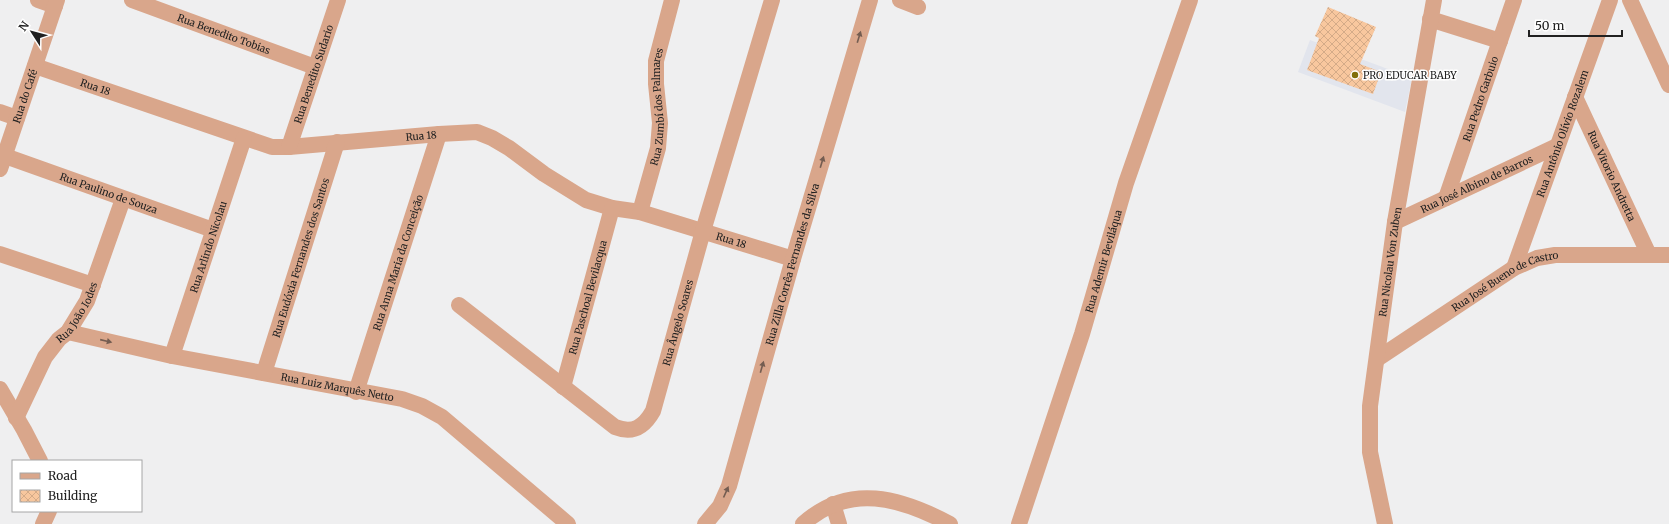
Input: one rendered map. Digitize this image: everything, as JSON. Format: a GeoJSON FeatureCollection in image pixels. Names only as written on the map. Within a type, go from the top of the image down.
{"type":"FeatureCollection","features":[{"type":"Feature","properties":{"kind":"street"},"geometry":{"type":"LineString","coordinates":[[38,0],[56,3]]}},
{"type":"Feature","properties":{"kind":"street","name":"Rua Benedito Tobias"},"geometry":{"type":"LineString","coordinates":[[132,0],[315,67]]}},
{"type":"Feature","properties":{"kind":"street","name":"Rua Benedito Sudario"},"geometry":{"type":"LineString","coordinates":[[289,147],[338,0]]}},
{"type":"Feature","properties":{"kind":"street","name":"Rua Zumbí dos Palmares"},"geometry":{"type":"LineString","coordinates":[[640,212],[658,148],[660,123],[656,84],[656,61],[672,0]]}},
{"type":"Feature","properties":{"kind":"street","name":"Rua Ângelo Soares"},"geometry":{"type":"LineString","coordinates":[[459,305],[615,427],[620,429],[634,429],[644,425],[653,411],[703,232],[772,0]]}},
{"type":"Feature","properties":{"kind":"street","name":"Rua Zilla Corrêa Fernandes da Silva"},"geometry":{"type":"LineString","coordinates":[[705,524],[720,506],[729,486],[793,259],[870,0]]}},
{"type":"Feature","properties":{"kind":"street"},"geometry":{"type":"LineString","coordinates":[[900,0],[918,7]]}},
{"type":"Feature","properties":{"kind":"street","name":"Rua Ademir Beviláqua"},"geometry":{"type":"LineString","coordinates":[[1020,524],[1082,334],[1126,183],[1190,0]]}},
{"type":"Feature","properties":{"kind":"street","name":"Rua Nicolau Von Zuben"},"geometry":{"type":"LineString","coordinates":[[1385,524],[1370,452],[1370,406],[1395,222],[1434,0]]}},
{"type":"Feature","properties":{"kind":"street","name":"Rua Pedro Garbuio"},"geometry":{"type":"LineString","coordinates":[[1446,198],[1514,0]]}},
{"type":"Feature","properties":{"kind":"street","name":"Rua Antônio Olívio Rozalem"},"geometry":{"type":"LineString","coordinates":[[1514,268],[1610,0]]}},
{"type":"Feature","properties":{"kind":"street"},"geometry":{"type":"LineString","coordinates":[[1630,0],[1669,85]]}},
{"type":"Feature","properties":{"kind":"street","name":"Rua do Café"},"geometry":{"type":"LineString","coordinates":[[3,163],[56,3]]}},
{"type":"Feature","properties":{"kind":"street"},"geometry":{"type":"LineString","coordinates":[[1430,19],[1500,41]]}},
{"type":"Feature","properties":{"kind":"street","name":"Rua 18"},"geometry":{"type":"LineString","coordinates":[[35,66],[272,147],[289,147],[477,132],[492,138],[567,189],[586,200],[612,208],[640,212],[793,259]]}},
{"type":"Feature","properties":{"kind":"street","name":"Rua Vitorio Andretta"},"geometry":{"type":"LineString","coordinates":[[1575,97],[1649,255]]}},
{"type":"Feature","properties":{"kind":"street"},"geometry":{"type":"LineString","coordinates":[[0,112],[17,118]]}},
{"type":"Feature","properties":{"kind":"street","name":"Rua Anna Maria da Conceição"},"geometry":{"type":"LineString","coordinates":[[356,392],[439,134]]}},
{"type":"Feature","properties":{"kind":"street","name":"Rua Arlindo Nicolau"},"geometry":{"type":"LineString","coordinates":[[172,356],[244,138]]}},
{"type":"Feature","properties":{"kind":"street","name":"Rua Eudóxia Fernandes dos Santos"},"geometry":{"type":"LineString","coordinates":[[264,373],[337,142]]}},
{"type":"Feature","properties":{"kind":"street","name":"Rua José Albino de Barros"},"geometry":{"type":"LineString","coordinates":[[1395,222],[1558,146]]}},
{"type":"Feature","properties":{"kind":"street","name":"Rua Paulino de Souza"},"geometry":{"type":"LineString","coordinates":[[3,163],[123,199],[213,230]]}},
{"type":"Feature","properties":{"kind":"street","name":"Rua João Iodes"},"geometry":{"type":"LineString","coordinates":[[16,418],[45,357],[58,339],[68,332],[87,301],[123,199]]}},
{"type":"Feature","properties":{"kind":"street","name":"Rua Paschoal Bevilacqua"},"geometry":{"type":"LineString","coordinates":[[563,387],[612,208]]}},
{"type":"Feature","properties":{"kind":"street"},"geometry":{"type":"LineString","coordinates":[[0,254],[93,285]]}},
{"type":"Feature","properties":{"kind":"street","name":"Rua José Bueno de Castro"},"geometry":{"type":"LineString","coordinates":[[1377,359],[1514,268],[1537,258],[1555,255],[1669,255]]}},
{"type":"Feature","properties":{"kind":"street","name":"Rua Luiz Marquês Netto"},"geometry":{"type":"LineString","coordinates":[[68,332],[172,356],[356,392],[402,399],[422,406],[442,417],[568,524]]}},
{"type":"Feature","properties":{"kind":"street"},"geometry":{"type":"LineString","coordinates":[[0,389],[39,460]]}},
{"type":"Feature","properties":{"kind":"street"},"geometry":{"type":"LineString","coordinates":[[803,524],[833,504],[860,498],[888,499],[917,508],[950,524]]}},
{"type":"Feature","properties":{"kind":"street"},"geometry":{"type":"LineString","coordinates":[[833,504],[839,524]]}},
{"type":"Feature","properties":{"kind":"street"},"geometry":{"type":"LineString","coordinates":[[43,524],[49,512]]}},
{"type":"Feature","properties":{"kind":"shaded area","name":"PRO EDUCAR BABY"},"geometry":{"type":"Polygon","coordinates":[[[1310,40],[1412,78],[1405,112],[1298,72],[1310,40]]]}},
{"type":"Feature","properties":{"kind":"building"},"geometry":{"type":"Polygon","coordinates":[[[1328,7],[1376,27],[1360,64],[1381,72],[1373,94],[1307,70],[1319,38],[1315,36],[1328,7]]]}},
{"type":"Feature","properties":{"kind":"place","name":"PRO EDUCAR BABY"},"geometry":{"type":"Point","coordinates":[1355,75]}}]}
